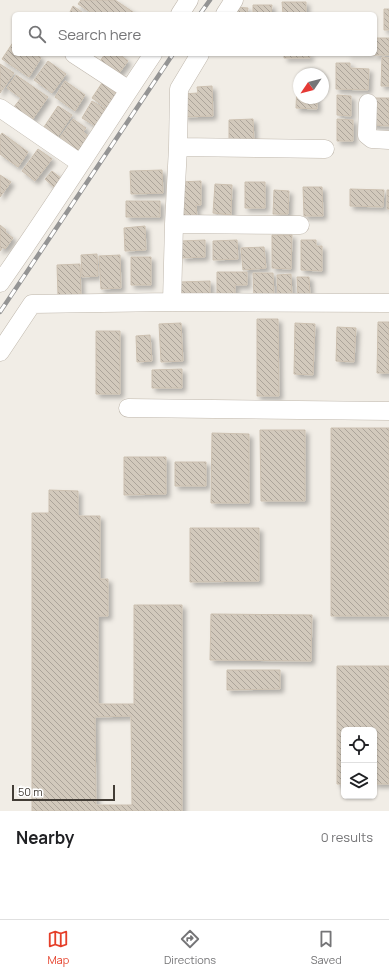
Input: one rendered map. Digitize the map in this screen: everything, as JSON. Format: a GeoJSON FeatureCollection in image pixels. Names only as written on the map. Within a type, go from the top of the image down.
{"type":"FeatureCollection","features":[{"type":"Feature","properties":{"kind":"lane"},"geometry":{"type":"LineString","coordinates":[[181,12],[189,0]]}},
{"type":"Feature","properties":{"kind":"lane"},"geometry":{"type":"LineString","coordinates":[[226,12],[234,0]]}},
{"type":"Feature","properties":{"kind":"lane"},"geometry":{"type":"LineString","coordinates":[[77,56],[129,90]]}},
{"type":"Feature","properties":{"kind":"lane"},"geometry":{"type":"LineString","coordinates":[[0,283],[32,238],[152,56]]}},
{"type":"Feature","properties":{"kind":"lane"},"geometry":{"type":"LineString","coordinates":[[172,302],[179,89],[199,56]]}},
{"type":"Feature","properties":{"kind":"lane"},"geometry":{"type":"LineString","coordinates":[[368,103],[367,135],[372,140],[389,140]]}},
{"type":"Feature","properties":{"kind":"lane"},"geometry":{"type":"LineString","coordinates":[[2,113],[80,163]]}},
{"type":"Feature","properties":{"kind":"lane"},"geometry":{"type":"LineString","coordinates":[[178,147],[325,149]]}},
{"type":"Feature","properties":{"kind":"lane"},"geometry":{"type":"LineString","coordinates":[[174,224],[300,225]]}},
{"type":"Feature","properties":{"kind":"lane"},"geometry":{"type":"LineString","coordinates":[[0,352],[32,304],[172,302],[389,303]]}},
{"type":"Feature","properties":{"kind":"lane"},"geometry":{"type":"LineString","coordinates":[[128,408],[389,411]]}},
{"type":"Feature","properties":{"kind":"building"},"geometry":{"type":"Polygon","coordinates":[[[81,0],[115,0],[133,12],[90,12],[78,4],[81,0]]]}},
{"type":"Feature","properties":{"kind":"building"},"geometry":{"type":"Polygon","coordinates":[[[282,2],[306,2],[306,12],[283,12],[282,2]]]}},
{"type":"Feature","properties":{"kind":"building"},"geometry":{"type":"Polygon","coordinates":[[[253,5],[272,5],[271,12],[253,12],[253,5]]]}},
{"type":"Feature","properties":{"kind":"building"},"geometry":{"type":"Polygon","coordinates":[[[73,6],[82,12],[70,12],[73,6]]]}},
{"type":"Feature","properties":{"kind":"building"},"geometry":{"type":"Polygon","coordinates":[[[235,7],[248,8],[247,12],[235,12],[235,7]]]}},
{"type":"Feature","properties":{"kind":"building"},"geometry":{"type":"Polygon","coordinates":[[[384,9],[389,9],[389,30],[384,30],[384,9]]]}},
{"type":"Feature","properties":{"kind":"building"},"geometry":{"type":"Polygon","coordinates":[[[377,38],[389,38],[389,55],[377,55],[377,38]]]}},
{"type":"Feature","properties":{"kind":"building"},"geometry":{"type":"Polygon","coordinates":[[[12,44],[12,56],[38,56],[41,58],[29,77],[2,59],[12,44]]]}},
{"type":"Feature","properties":{"kind":"building"},"geometry":{"type":"Polygon","coordinates":[[[104,56],[122,56],[128,61],[116,77],[98,64],[104,56]]]}},
{"type":"Feature","properties":{"kind":"building"},"geometry":{"type":"Polygon","coordinates":[[[284,56],[310,56],[310,58],[284,58],[284,56]]]}},
{"type":"Feature","properties":{"kind":"building"},"geometry":{"type":"Polygon","coordinates":[[[382,57],[389,58],[389,86],[381,86],[382,57]]]}},
{"type":"Feature","properties":{"kind":"building"},"geometry":{"type":"Polygon","coordinates":[[[48,61],[66,74],[52,93],[34,80],[48,61]]]}},
{"type":"Feature","properties":{"kind":"building"},"geometry":{"type":"Polygon","coordinates":[[[336,63],[350,63],[350,68],[369,69],[368,90],[336,89],[336,63]]]}},
{"type":"Feature","properties":{"kind":"building"},"geometry":{"type":"Polygon","coordinates":[[[0,64],[14,73],[0,93],[0,64]]]}},
{"type":"Feature","properties":{"kind":"building"},"geometry":{"type":"Polygon","coordinates":[[[16,75],[48,97],[32,120],[14,107],[21,98],[7,88],[16,75]]]}},
{"type":"Feature","properties":{"kind":"building"},"geometry":{"type":"Polygon","coordinates":[[[65,81],[85,95],[75,111],[55,97],[65,81]]]}},
{"type":"Feature","properties":{"kind":"building"},"geometry":{"type":"Polygon","coordinates":[[[102,83],[117,93],[107,108],[92,98],[102,83]]]}},
{"type":"Feature","properties":{"kind":"building"},"geometry":{"type":"Polygon","coordinates":[[[212,86],[213,116],[184,117],[182,94],[198,93],[197,87],[212,86]]]}},
{"type":"Feature","properties":{"kind":"building"},"geometry":{"type":"Polygon","coordinates":[[[337,95],[351,96],[351,116],[337,115],[337,95]]]}},
{"type":"Feature","properties":{"kind":"building"},"geometry":{"type":"Polygon","coordinates":[[[371,98],[389,98],[389,126],[371,125],[371,98]]]}},
{"type":"Feature","properties":{"kind":"building"},"geometry":{"type":"Polygon","coordinates":[[[92,101],[107,110],[97,127],[82,118],[92,101]]]}},
{"type":"Feature","properties":{"kind":"building"},"geometry":{"type":"Polygon","coordinates":[[[296,104],[317,104],[317,109],[296,108],[296,104]]]}},
{"type":"Feature","properties":{"kind":"building"},"geometry":{"type":"Polygon","coordinates":[[[58,106],[72,115],[54,142],[40,133],[58,106]]]}},
{"type":"Feature","properties":{"kind":"building"},"geometry":{"type":"Polygon","coordinates":[[[73,119],[86,128],[83,132],[91,138],[78,158],[56,143],[73,119]]]}},
{"type":"Feature","properties":{"kind":"building"},"geometry":{"type":"Polygon","coordinates":[[[253,119],[254,142],[229,142],[229,120],[253,119]]]}},
{"type":"Feature","properties":{"kind":"building"},"geometry":{"type":"Polygon","coordinates":[[[337,119],[353,120],[353,141],[337,141],[337,119]]]}},
{"type":"Feature","properties":{"kind":"building"},"geometry":{"type":"Polygon","coordinates":[[[2,133],[28,152],[18,167],[0,154],[0,136],[2,133]]]}},
{"type":"Feature","properties":{"kind":"building"},"geometry":{"type":"Polygon","coordinates":[[[38,149],[52,159],[35,181],[22,171],[38,149]]]}},
{"type":"Feature","properties":{"kind":"building"},"geometry":{"type":"Polygon","coordinates":[[[162,170],[163,193],[131,194],[130,171],[162,170]]]}},
{"type":"Feature","properties":{"kind":"building"},"geometry":{"type":"Polygon","coordinates":[[[52,171],[62,179],[55,188],[45,179],[52,171]]]}},
{"type":"Feature","properties":{"kind":"building"},"geometry":{"type":"Polygon","coordinates":[[[0,175],[11,182],[0,197],[0,175]]]}},
{"type":"Feature","properties":{"kind":"building"},"geometry":{"type":"Polygon","coordinates":[[[201,181],[201,205],[196,205],[197,217],[180,217],[180,182],[201,181]]]}},
{"type":"Feature","properties":{"kind":"building"},"geometry":{"type":"Polygon","coordinates":[[[245,182],[265,182],[265,208],[245,208],[245,182]]]}},
{"type":"Feature","properties":{"kind":"building"},"geometry":{"type":"Polygon","coordinates":[[[215,184],[232,185],[231,215],[213,213],[215,184]]]}},
{"type":"Feature","properties":{"kind":"building"},"geometry":{"type":"Polygon","coordinates":[[[303,187],[322,187],[323,216],[304,216],[303,187]]]}},
{"type":"Feature","properties":{"kind":"building"},"geometry":{"type":"Polygon","coordinates":[[[350,189],[384,190],[383,207],[350,206],[350,189]]]}},
{"type":"Feature","properties":{"kind":"building"},"geometry":{"type":"Polygon","coordinates":[[[274,190],[289,191],[288,214],[273,214],[274,190]]]}},
{"type":"Feature","properties":{"kind":"building"},"geometry":{"type":"Polygon","coordinates":[[[387,190],[389,190],[389,209],[387,209],[387,190]]]}},
{"type":"Feature","properties":{"kind":"building"},"geometry":{"type":"Polygon","coordinates":[[[126,201],[160,201],[160,217],[126,217],[126,201]]]}},
{"type":"Feature","properties":{"kind":"building"},"geometry":{"type":"Polygon","coordinates":[[[0,225],[6,230],[5,232],[13,238],[5,249],[3,247],[0,251],[0,225]]]}},
{"type":"Feature","properties":{"kind":"building"},"geometry":{"type":"Polygon","coordinates":[[[145,226],[146,250],[125,251],[124,228],[145,226]]]}},
{"type":"Feature","properties":{"kind":"building"},"geometry":{"type":"Polygon","coordinates":[[[272,235],[292,235],[291,269],[272,268],[272,235]]]}},
{"type":"Feature","properties":{"kind":"building"},"geometry":{"type":"Polygon","coordinates":[[[205,240],[205,257],[182,258],[181,241],[205,240]]]}},
{"type":"Feature","properties":{"kind":"building"},"geometry":{"type":"Polygon","coordinates":[[[237,240],[238,259],[213,260],[213,241],[237,240]]]}},
{"type":"Feature","properties":{"kind":"building"},"geometry":{"type":"Polygon","coordinates":[[[301,240],[316,240],[316,246],[322,246],[322,271],[301,270],[301,240]]]}},
{"type":"Feature","properties":{"kind":"building"},"geometry":{"type":"Polygon","coordinates":[[[264,247],[266,268],[243,270],[241,248],[264,247]]]}},
{"type":"Feature","properties":{"kind":"building"},"geometry":{"type":"Polygon","coordinates":[[[97,254],[98,276],[82,277],[81,255],[97,254]]]}},
{"type":"Feature","properties":{"kind":"building"},"geometry":{"type":"Polygon","coordinates":[[[120,255],[121,288],[101,289],[99,256],[120,255]]]}},
{"type":"Feature","properties":{"kind":"building"},"geometry":{"type":"Polygon","coordinates":[[[131,257],[151,257],[151,285],[131,285],[131,257]]]}},
{"type":"Feature","properties":{"kind":"building"},"geometry":{"type":"Polygon","coordinates":[[[80,264],[81,294],[58,295],[57,265],[80,264]]]}},
{"type":"Feature","properties":{"kind":"building"},"geometry":{"type":"Polygon","coordinates":[[[217,272],[247,272],[247,285],[235,285],[235,297],[217,297],[217,272]]]}},
{"type":"Feature","properties":{"kind":"building"},"geometry":{"type":"Polygon","coordinates":[[[253,273],[273,273],[274,299],[254,299],[253,273]]]}},
{"type":"Feature","properties":{"kind":"building"},"geometry":{"type":"Polygon","coordinates":[[[291,274],[292,297],[278,298],[277,275],[291,274]]]}},
{"type":"Feature","properties":{"kind":"building"},"geometry":{"type":"Polygon","coordinates":[[[297,277],[309,277],[310,296],[298,297],[297,277]]]}},
{"type":"Feature","properties":{"kind":"building"},"geometry":{"type":"Polygon","coordinates":[[[210,281],[210,298],[180,299],[180,282],[210,281]]]}},
{"type":"Feature","properties":{"kind":"building"},"geometry":{"type":"Polygon","coordinates":[[[257,319],[278,319],[279,396],[257,396],[257,319]]]}},
{"type":"Feature","properties":{"kind":"building"},"geometry":{"type":"Polygon","coordinates":[[[378,322],[389,322],[389,373],[377,373],[378,322]]]}},
{"type":"Feature","properties":{"kind":"building"},"geometry":{"type":"Polygon","coordinates":[[[181,323],[183,361],[161,362],[159,324],[181,323]]]}},
{"type":"Feature","properties":{"kind":"building"},"geometry":{"type":"Polygon","coordinates":[[[295,323],[315,324],[313,375],[294,374],[295,323]]]}},
{"type":"Feature","properties":{"kind":"building"},"geometry":{"type":"Polygon","coordinates":[[[337,327],[356,328],[354,362],[336,361],[337,327]]]}},
{"type":"Feature","properties":{"kind":"building"},"geometry":{"type":"Polygon","coordinates":[[[96,331],[120,331],[120,394],[96,394],[96,331]]]}},
{"type":"Feature","properties":{"kind":"building"},"geometry":{"type":"Polygon","coordinates":[[[150,335],[152,361],[137,362],[136,336],[150,335]]]}},
{"type":"Feature","properties":{"kind":"building"},"geometry":{"type":"Polygon","coordinates":[[[182,369],[182,388],[152,388],[152,370],[182,369]]]}},
{"type":"Feature","properties":{"kind":"building"},"geometry":{"type":"Polygon","coordinates":[[[331,428],[389,428],[389,616],[331,616],[331,428]]]}},
{"type":"Feature","properties":{"kind":"building"},"geometry":{"type":"Polygon","coordinates":[[[260,430],[305,430],[305,501],[261,501],[260,430]]]}},
{"type":"Feature","properties":{"kind":"building"},"geometry":{"type":"Polygon","coordinates":[[[212,433],[249,434],[249,503],[211,503],[212,433]]]}},
{"type":"Feature","properties":{"kind":"building"},"geometry":{"type":"Polygon","coordinates":[[[124,457],[166,457],[166,494],[124,495],[124,457]]]}},
{"type":"Feature","properties":{"kind":"building"},"geometry":{"type":"Polygon","coordinates":[[[175,462],[206,462],[206,486],[175,486],[175,462]]]}},
{"type":"Feature","properties":{"kind":"building"},"geometry":{"type":"Polygon","coordinates":[[[49,490],[78,491],[78,516],[100,516],[100,579],[108,579],[108,616],[98,616],[98,704],[134,704],[134,605],[182,605],[182,811],[32,811],[32,513],[49,513],[49,490]],[[131,716],[95,717],[96,805],[132,805],[131,716]]]}},
{"type":"Feature","properties":{"kind":"building"},"geometry":{"type":"Polygon","coordinates":[[[190,528],[259,528],[259,581],[190,582],[190,528]]]}},
{"type":"Feature","properties":{"kind":"building"},"geometry":{"type":"Polygon","coordinates":[[[211,614],[312,615],[311,661],[210,660],[211,614]]]}},
{"type":"Feature","properties":{"kind":"building"},"geometry":{"type":"Polygon","coordinates":[[[337,666],[389,666],[389,784],[377,784],[377,727],[341,727],[341,784],[337,784],[337,666]]]}},
{"type":"Feature","properties":{"kind":"building"},"geometry":{"type":"Polygon","coordinates":[[[227,670],[280,670],[280,689],[227,690],[227,670]]]}},
{"type":"Feature","properties":{"kind":"railway"},"geometry":{"type":"LineString","coordinates":[[201,12],[210,0]]}},
{"type":"Feature","properties":{"kind":"railway"},"geometry":{"type":"LineString","coordinates":[[0,312],[172,56]]}}]}
